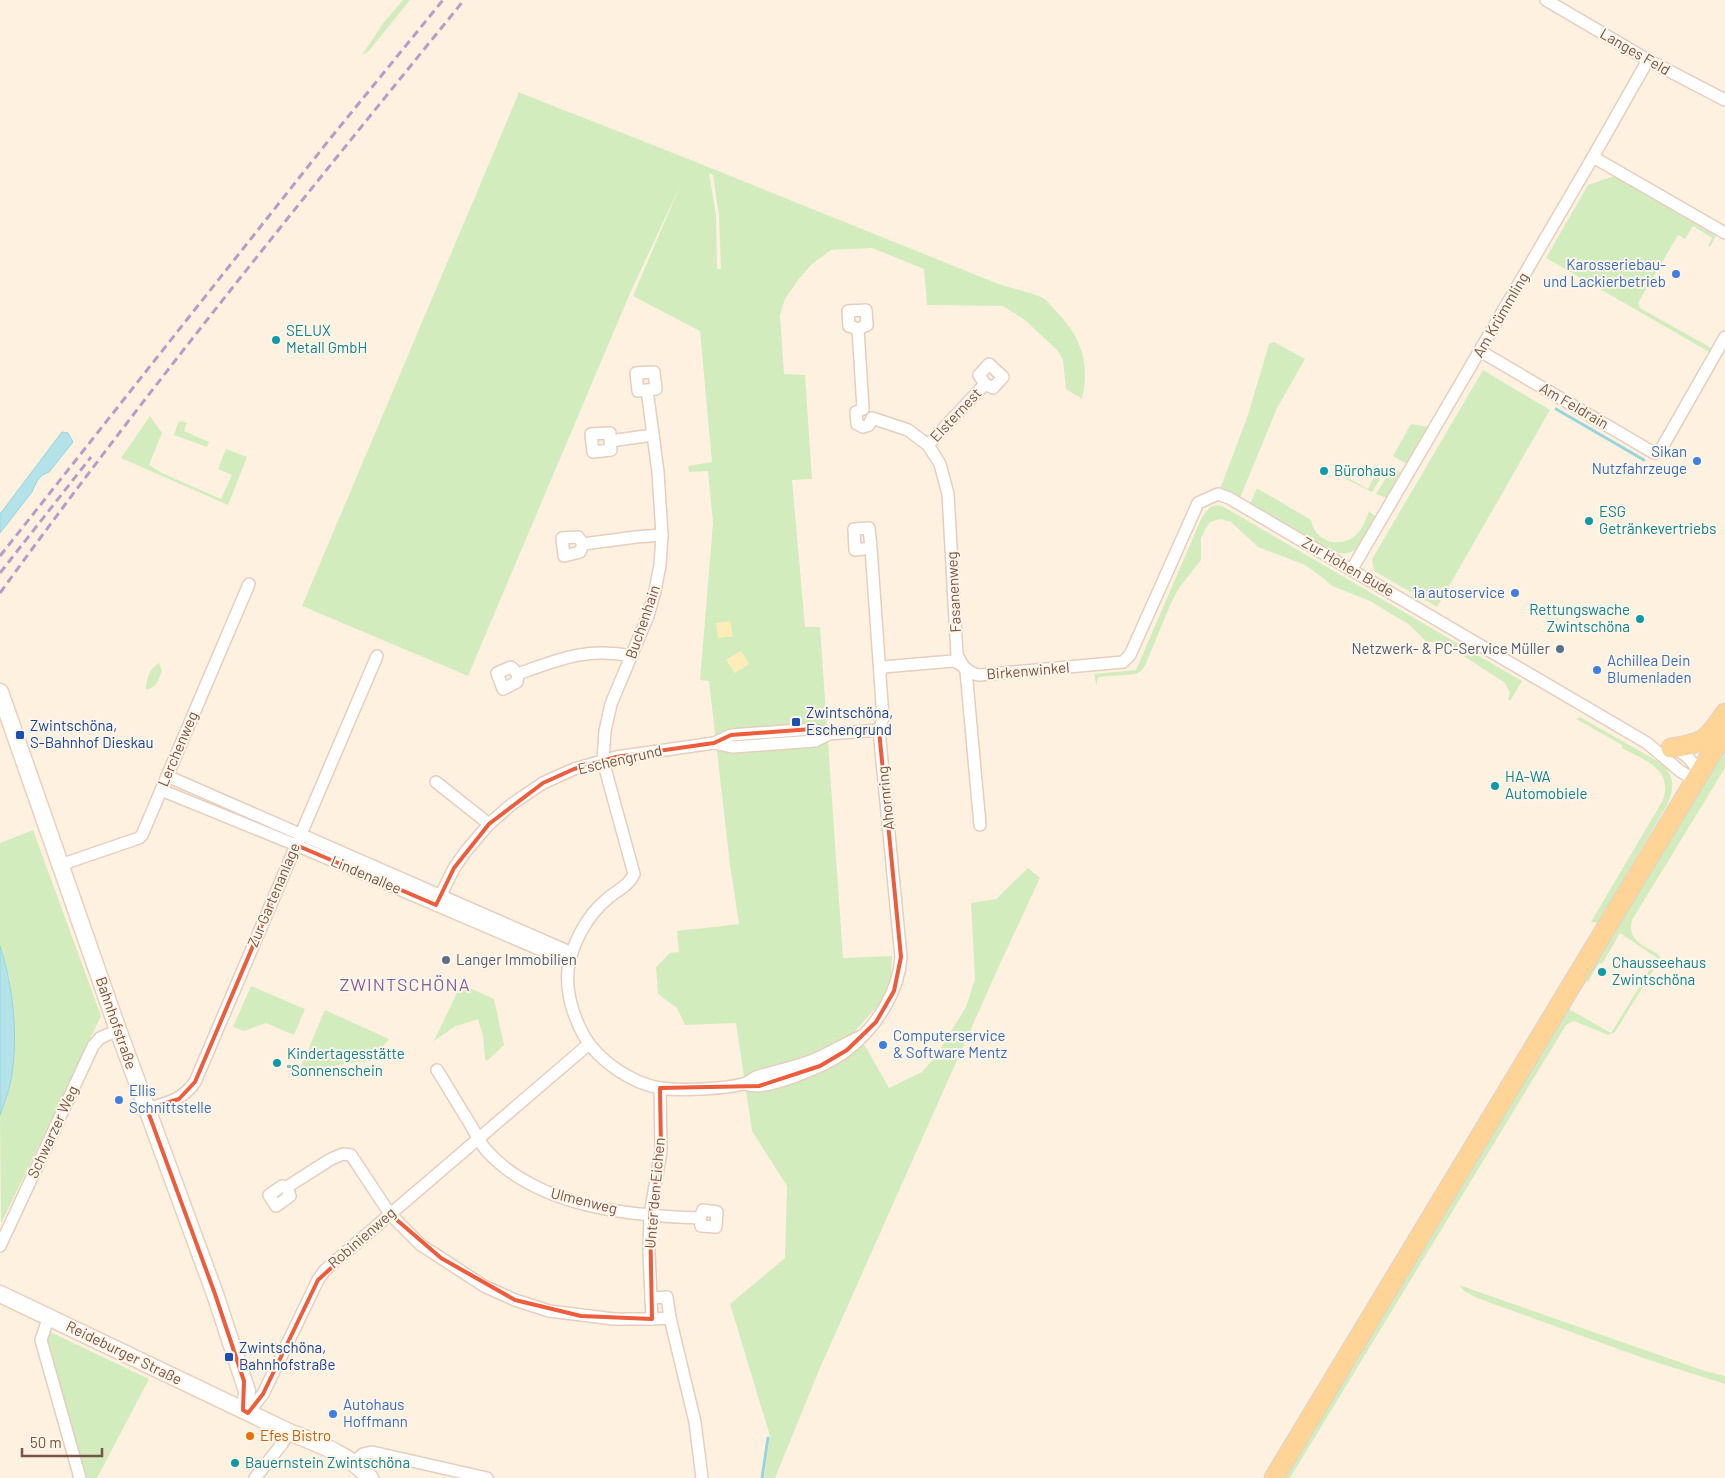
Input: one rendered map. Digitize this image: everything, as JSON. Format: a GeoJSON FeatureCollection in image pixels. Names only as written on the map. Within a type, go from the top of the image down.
{"type":"FeatureCollection","features":[{"type":"Feature","properties":{"kind":"main road"},"geometry":{"type":"LineString","coordinates":[[1672,748],[1705,740],[1725,713]]}},
{"type":"Feature","properties":{"kind":"main road"},"geometry":{"type":"LineString","coordinates":[[1274,1478],[1725,731]]}},
{"type":"Feature","properties":{"kind":"street","name":"Langes Feld"},"geometry":{"type":"LineString","coordinates":[[1546,0],[1648,60],[1725,100]]}},
{"type":"Feature","properties":{"kind":"street","name":"Am Krümmling"},"geometry":{"type":"LineString","coordinates":[[1352,569],[1648,60]]}},
{"type":"Feature","properties":{"kind":"street"},"geometry":{"type":"LineString","coordinates":[[1593,156],[1725,233]]}},
{"type":"Feature","properties":{"kind":"street"},"geometry":{"type":"LineString","coordinates":[[858,330],[863,409]]}},
{"type":"Feature","properties":{"kind":"street","name":"Am Feldrain"},"geometry":{"type":"LineString","coordinates":[[1480,351],[1654,453],[1660,451],[1725,337]]}},
{"type":"Feature","properties":{"kind":"street","name":"Elsternest"},"geometry":{"type":"LineString","coordinates":[[928,445],[985,384]]}},
{"type":"Feature","properties":{"kind":"street","name":"Buchenhain"},"geometry":{"type":"LineString","coordinates":[[603,761],[605,730],[611,704],[648,616],[660,565],[662,536],[658,472],[647,390]]}},
{"type":"Feature","properties":{"kind":"street"},"geometry":{"type":"LineString","coordinates":[[863,409],[871,411],[872,418],[869,425],[864,427],[857,424],[856,412],[863,409]]}},
{"type":"Feature","properties":{"kind":"street","name":"Fasanenweg"},"geometry":{"type":"LineString","coordinates":[[872,418],[908,430],[928,445],[940,464],[948,494],[957,655],[964,667],[966,677],[980,824]]}},
{"type":"Feature","properties":{"kind":"street"},"geometry":{"type":"LineString","coordinates":[[610,441],[653,435]]}},
{"type":"Feature","properties":{"kind":"street","name":"Zur Hohen Bude"},"geometry":{"type":"LineString","coordinates":[[1123,662],[1130,655],[1194,509],[1198,503],[1209,496],[1218,494],[1229,498],[1352,569],[1647,743],[1680,771],[1697,777]]}},
{"type":"Feature","properties":{"kind":"street"},"geometry":{"type":"LineString","coordinates":[[583,544],[636,537],[662,536]]}},
{"type":"Feature","properties":{"kind":"street","name":"Ahornring"},"geometry":{"type":"LineString","coordinates":[[603,761],[634,874],[631,882],[606,899],[593,914],[580,934],[571,958],[568,979],[570,999],[576,1021],[589,1044],[622,1073],[660,1088],[706,1089],[745,1084],[759,1086],[787,1079],[820,1066],[848,1050],[876,1022],[894,991],[900,972],[901,957],[879,730],[883,718],[881,670],[871,548]]}},
{"type":"Feature","properties":{"kind":"street","name":"Lerchenweg"},"geometry":{"type":"LineString","coordinates":[[60,865],[142,835],[249,584]]}},
{"type":"Feature","properties":{"kind":"street"},"geometry":{"type":"LineString","coordinates":[[518,674],[562,658],[587,653],[611,652],[632,656]]}},
{"type":"Feature","properties":{"kind":"street","name":"Zur Gartenanlage"},"geometry":{"type":"LineString","coordinates":[[147,1109],[178,1099],[189,1091],[195,1082],[377,656]]}},
{"type":"Feature","properties":{"kind":"street","name":"Birkenwinkel"},"geometry":{"type":"LineString","coordinates":[[881,670],[883,667],[953,661],[960,663],[971,674],[980,676],[1123,662]]}},
{"type":"Feature","properties":{"kind":"street","name":"Bahnhofstraße"},"geometry":{"type":"LineString","coordinates":[[0,692],[118,1030],[215,1294],[244,1381],[246,1411]]}},
{"type":"Feature","properties":{"kind":"street","name":"Eschengrund"},"geometry":{"type":"LineString","coordinates":[[438,900],[454,868],[489,824],[512,804],[543,784],[574,769],[654,751],[714,743],[731,735],[812,729],[829,734],[879,730]]}},
{"type":"Feature","properties":{"kind":"street","name":"Zur Hohen Bude"},"geometry":{"type":"LineString","coordinates":[[1647,743],[1683,752],[1689,757],[1697,777]]}},
{"type":"Feature","properties":{"kind":"street","name":"Lindenallee"},"geometry":{"type":"LineString","coordinates":[[167,776],[298,840],[571,958]]}},
{"type":"Feature","properties":{"kind":"street"},"geometry":{"type":"LineString","coordinates":[[436,782],[489,824]]}},
{"type":"Feature","properties":{"kind":"street","name":"Lindenallee"},"geometry":{"type":"LineString","coordinates":[[161,790],[298,840]]}},
{"type":"Feature","properties":{"kind":"street","name":"Schwarzer Weg"},"geometry":{"type":"LineString","coordinates":[[0,1246],[93,1046],[100,1038],[118,1030]]}},
{"type":"Feature","properties":{"kind":"street","name":"Robinienweg"},"geometry":{"type":"LineString","coordinates":[[246,1411],[263,1394],[318,1280],[325,1270],[589,1044]]}},
{"type":"Feature","properties":{"kind":"street"},"geometry":{"type":"LineString","coordinates":[[437,1070],[476,1133],[477,1138]]}},
{"type":"Feature","properties":{"kind":"street","name":"Unter den Eichen"},"geometry":{"type":"LineString","coordinates":[[652,1319],[649,1253],[650,1215],[661,1151],[660,1088]]}},
{"type":"Feature","properties":{"kind":"street","name":"Ulmenweg"},"geometry":{"type":"LineString","coordinates":[[477,1138],[488,1152],[509,1171],[537,1188],[563,1198],[597,1207],[650,1215],[700,1218]]}},
{"type":"Feature","properties":{"kind":"street"},"geometry":{"type":"LineString","coordinates":[[287,1187],[331,1159],[346,1154],[351,1155],[390,1214],[421,1245],[484,1286],[515,1300],[549,1311],[614,1319],[670,1318]]}},
{"type":"Feature","properties":{"kind":"street","name":"Reideburger Straße"},"geometry":{"type":"LineString","coordinates":[[0,1294],[289,1432],[331,1450],[363,1473]]}},
{"type":"Feature","properties":{"kind":"street"},"geometry":{"type":"LineString","coordinates":[[652,1298],[667,1298],[695,1422],[702,1478]]}},
{"type":"Feature","properties":{"kind":"street"},"geometry":{"type":"LineString","coordinates":[[48,1316],[41,1340],[80,1478]]}},
{"type":"Feature","properties":{"kind":"street"},"geometry":{"type":"LineString","coordinates":[[255,1478],[282,1444],[289,1432]]}},
{"type":"Feature","properties":{"kind":"street"},"geometry":{"type":"LineString","coordinates":[[363,1473],[363,1454],[372,1452],[487,1478]]}},
{"type":"Feature","properties":{"kind":"highlighted area"},"geometry":{"type":"Polygon","coordinates":[[[812,729],[829,734],[879,730],[901,957],[894,991],[876,1022],[847,1050],[820,1066],[759,1086],[660,1088],[661,1151],[650,1215],[652,1319],[581,1316],[515,1300],[441,1258],[390,1214],[318,1280],[263,1394],[248,1413],[243,1410],[244,1381],[215,1294],[147,1109],[179,1099],[195,1082],[296,845],[436,905],[454,868],[489,824],[543,783],[574,769],[616,757],[714,743],[731,735],[812,729]]]}},
{"type":"Feature","properties":{"kind":"green space"},"geometry":{"type":"Polygon","coordinates":[[[403,0],[410,0],[368,52],[362,55],[384,22],[403,0]]]}},
{"type":"Feature","properties":{"kind":"green space"},"geometry":{"type":"Polygon","coordinates":[[[518,92],[996,283],[1041,297],[1048,302],[1073,332],[1084,363],[1085,374],[1082,399],[1066,389],[1063,360],[1057,350],[1025,320],[1003,306],[927,305],[924,269],[872,248],[831,250],[812,264],[798,280],[785,299],[780,315],[784,374],[805,375],[812,479],[792,480],[805,627],[820,627],[843,958],[892,956],[891,980],[884,999],[856,1030],[889,1088],[922,1072],[936,1056],[966,1007],[975,979],[971,903],[996,899],[1028,868],[1040,878],[820,1368],[775,1478],[764,1478],[770,1436],[730,1304],[785,1258],[787,1186],[752,1131],[736,1023],[685,1025],[677,1008],[658,994],[656,967],[670,953],[679,952],[677,931],[739,924],[730,865],[709,681],[700,680],[713,523],[708,471],[689,472],[688,466],[712,462],[700,331],[633,296],[680,186],[631,291],[468,676],[302,606],[518,92]],[[709,173],[716,215],[717,269],[721,269],[719,216],[713,175],[709,173]]]}},
{"type":"Feature","properties":{"kind":"green space"},"geometry":{"type":"Polygon","coordinates":[[[1614,176],[1716,236],[1710,247],[1708,246],[1712,238],[1693,226],[1685,239],[1678,235],[1638,303],[1640,308],[1713,349],[1711,353],[1546,258],[1588,185],[1614,176]]]}},
{"type":"Feature","properties":{"kind":"green space"},"geometry":{"type":"Polygon","coordinates":[[[1274,342],[1305,359],[1277,408],[1240,498],[1220,489],[1248,415],[1269,344],[1274,342]]]}},
{"type":"Feature","properties":{"kind":"green space"},"geometry":{"type":"Polygon","coordinates":[[[1483,370],[1550,410],[1437,607],[1374,571],[1372,559],[1483,370]]]}},
{"type":"Feature","properties":{"kind":"green space"},"geometry":{"type":"Polygon","coordinates":[[[150,416],[162,433],[149,465],[162,473],[221,499],[232,475],[218,469],[226,449],[247,457],[228,505],[121,458],[150,416]]]}},
{"type":"Feature","properties":{"kind":"green space"},"geometry":{"type":"Polygon","coordinates":[[[180,421],[187,423],[184,431],[209,442],[207,447],[174,435],[180,421]]]}},
{"type":"Feature","properties":{"kind":"green space"},"geometry":{"type":"Polygon","coordinates":[[[1411,424],[1429,427],[1407,464],[1393,456],[1411,424]]]}},
{"type":"Feature","properties":{"kind":"green space"},"geometry":{"type":"Polygon","coordinates":[[[1392,468],[1402,473],[1387,498],[1376,494],[1392,468]]]}},
{"type":"Feature","properties":{"kind":"green space"},"geometry":{"type":"Polygon","coordinates":[[[1378,469],[1384,473],[1372,492],[1340,476],[1341,474],[1368,489],[1378,469]]]}},
{"type":"Feature","properties":{"kind":"green space"},"geometry":{"type":"Polygon","coordinates":[[[1257,488],[1311,520],[1317,533],[1328,541],[1342,542],[1355,536],[1362,528],[1369,511],[1376,517],[1359,546],[1353,551],[1339,553],[1329,550],[1250,504],[1257,488]]]}},
{"type":"Feature","properties":{"kind":"green space"},"geometry":{"type":"Polygon","coordinates":[[[1217,505],[1224,507],[1522,681],[1510,701],[1508,699],[1510,693],[1505,683],[1450,647],[1426,641],[1408,624],[1370,601],[1332,586],[1305,565],[1258,547],[1231,522],[1221,519],[1210,522],[1206,528],[1201,538],[1201,560],[1179,588],[1171,603],[1145,666],[1136,674],[1100,677],[1097,679],[1097,687],[1094,674],[1136,670],[1202,517],[1210,507],[1217,505]]]}},
{"type":"Feature","properties":{"kind":"green space"},"geometry":{"type":"Polygon","coordinates":[[[159,663],[162,671],[158,681],[152,688],[146,690],[149,675],[159,663]]]}},
{"type":"Feature","properties":{"kind":"green space"},"geometry":{"type":"Polygon","coordinates":[[[1580,717],[1659,762],[1668,771],[1672,782],[1667,805],[1622,882],[1601,923],[1591,922],[1663,800],[1665,789],[1664,780],[1655,767],[1622,748],[1622,745],[1576,719],[1580,717]]]}},
{"type":"Feature","properties":{"kind":"green space"},"geometry":{"type":"Polygon","coordinates":[[[1725,747],[1725,768],[1632,920],[1631,927],[1634,937],[1642,945],[1658,954],[1660,957],[1659,961],[1615,1032],[1608,1035],[1574,1021],[1566,1025],[1290,1478],[1280,1478],[1567,1009],[1611,1033],[1657,958],[1620,933],[1602,964],[1599,963],[1588,982],[1585,980],[1725,747]]]}},
{"type":"Feature","properties":{"kind":"green space"},"geometry":{"type":"Polygon","coordinates":[[[33,830],[101,1016],[1,1224],[0,1115],[7,1097],[12,1075],[14,1043],[10,980],[0,946],[0,843],[33,830]]]}},
{"type":"Feature","properties":{"kind":"green space"},"geometry":{"type":"Polygon","coordinates":[[[461,984],[494,999],[504,1045],[487,1061],[485,1059],[483,1036],[478,1019],[454,1027],[434,1041],[461,984]]]}},
{"type":"Feature","properties":{"kind":"green space"},"geometry":{"type":"Polygon","coordinates":[[[251,986],[305,1009],[294,1035],[266,1023],[244,1031],[233,1027],[251,986]]]}},
{"type":"Feature","properties":{"kind":"green space"},"geometry":{"type":"Polygon","coordinates":[[[325,1010],[389,1039],[371,1060],[299,1071],[325,1010]]]}},
{"type":"Feature","properties":{"kind":"green space"},"geometry":{"type":"Polygon","coordinates":[[[1459,1285],[1705,1371],[1725,1376],[1725,1384],[1646,1359],[1477,1298],[1464,1291],[1459,1285]]]}},
{"type":"Feature","properties":{"kind":"green space"},"geometry":{"type":"Polygon","coordinates":[[[48,1331],[149,1379],[97,1478],[86,1478],[45,1342],[48,1331]]]}},
{"type":"Feature","properties":{"kind":"sand"},"geometry":{"type":"Polygon","coordinates":[[[730,621],[733,636],[718,638],[716,623],[730,621]]]}},
{"type":"Feature","properties":{"kind":"sand"},"geometry":{"type":"Polygon","coordinates":[[[741,651],[749,664],[735,673],[726,660],[741,651]]]}},
{"type":"Feature","properties":{"kind":"water"},"geometry":{"type":"Polygon","coordinates":[[[62,432],[68,433],[73,442],[49,472],[42,475],[37,481],[32,492],[0,533],[0,514],[62,432]]]}},
{"type":"Feature","properties":{"kind":"water"},"geometry":{"type":"Polygon","coordinates":[[[0,946],[8,977],[13,1009],[14,1058],[11,1079],[0,1115],[0,946]]]}},
{"type":"Feature","properties":{"kind":"waterway"},"geometry":{"type":"LineString","coordinates":[[1556,409],[1644,460]]}},
{"type":"Feature","properties":{"kind":"waterway"},"geometry":{"type":"LineString","coordinates":[[762,1478],[768,1438]]}},
{"type":"Feature","properties":{"kind":"railway"},"geometry":{"type":"LineString","coordinates":[[0,556],[329,140],[443,0]]}},
{"type":"Feature","properties":{"kind":"railway"},"geometry":{"type":"LineString","coordinates":[[0,593],[112,442],[464,0]]}},
{"type":"Feature","properties":{"kind":"railway"},"geometry":{"type":"LineString","coordinates":[[0,573],[91,457]]}},
{"type":"Feature","properties":{"kind":"place","name":"Karosseriebau- und Lackierbetrieb"},"geometry":{"type":"Point","coordinates":[1676,274]}},
{"type":"Feature","properties":{"kind":"place","name":"SELUX Metall GmbH"},"geometry":{"type":"Point","coordinates":[276,340]}},
{"type":"Feature","properties":{"kind":"place","name":"Sikan Nutzfahrzeuge"},"geometry":{"type":"Point","coordinates":[1697,461]}},
{"type":"Feature","properties":{"kind":"place","name":"Bürohaus"},"geometry":{"type":"Point","coordinates":[1324,471]}},
{"type":"Feature","properties":{"kind":"place","name":"ESG Getränkevertriebs"},"geometry":{"type":"Point","coordinates":[1589,521]}},
{"type":"Feature","properties":{"kind":"place","name":"1a autoservice"},"geometry":{"type":"Point","coordinates":[1515,593]}},
{"type":"Feature","properties":{"kind":"place","name":"Rettungswache Zwintschöna"},"geometry":{"type":"Point","coordinates":[1640,619]}},
{"type":"Feature","properties":{"kind":"place","name":"Netzwerk- & PC-Service Müller"},"geometry":{"type":"Point","coordinates":[1560,649]}},
{"type":"Feature","properties":{"kind":"place","name":"Achillea Dein Blumenladen"},"geometry":{"type":"Point","coordinates":[1597,670]}},
{"type":"Feature","properties":{"kind":"place","name":"Zwintschöna, Eschengrund"},"geometry":{"type":"Point","coordinates":[796,722]}},
{"type":"Feature","properties":{"kind":"place","name":"Zwintschöna, S-Bahnhof Dieskau"},"geometry":{"type":"Point","coordinates":[20,735]}},
{"type":"Feature","properties":{"kind":"place","name":"HA-WA Automobiele"},"geometry":{"type":"Point","coordinates":[1495,786]}},
{"type":"Feature","properties":{"kind":"place","name":"Langer Immobilien"},"geometry":{"type":"Point","coordinates":[446,960]}},
{"type":"Feature","properties":{"kind":"place","name":"Chausseehaus Zwintschöna"},"geometry":{"type":"Point","coordinates":[1602,972]}},
{"type":"Feature","properties":{"kind":"place","name":"Computerservice & Software Mentz"},"geometry":{"type":"Point","coordinates":[883,1045]}},
{"type":"Feature","properties":{"kind":"place","name":"Kindertagesstätte \"Sonnenschein"},"geometry":{"type":"Point","coordinates":[277,1063]}},
{"type":"Feature","properties":{"kind":"place","name":"Ellis Schnittstelle"},"geometry":{"type":"Point","coordinates":[119,1100]}},
{"type":"Feature","properties":{"kind":"place","name":"Zwintschöna, Bahnhofstraße"},"geometry":{"type":"Point","coordinates":[229,1357]}},
{"type":"Feature","properties":{"kind":"place","name":"Autohaus Hoffmann"},"geometry":{"type":"Point","coordinates":[333,1414]}},
{"type":"Feature","properties":{"kind":"place","name":"Efes Bistro"},"geometry":{"type":"Point","coordinates":[250,1436]}},
{"type":"Feature","properties":{"kind":"place","name":"Bauernstein Zwintschöna"},"geometry":{"type":"Point","coordinates":[235,1463]}},
{"type":"Feature","properties":{"kind":"district","name":"ZWINTSCHÖNA"},"geometry":{"type":"Point","coordinates":[405,985]}}]}
